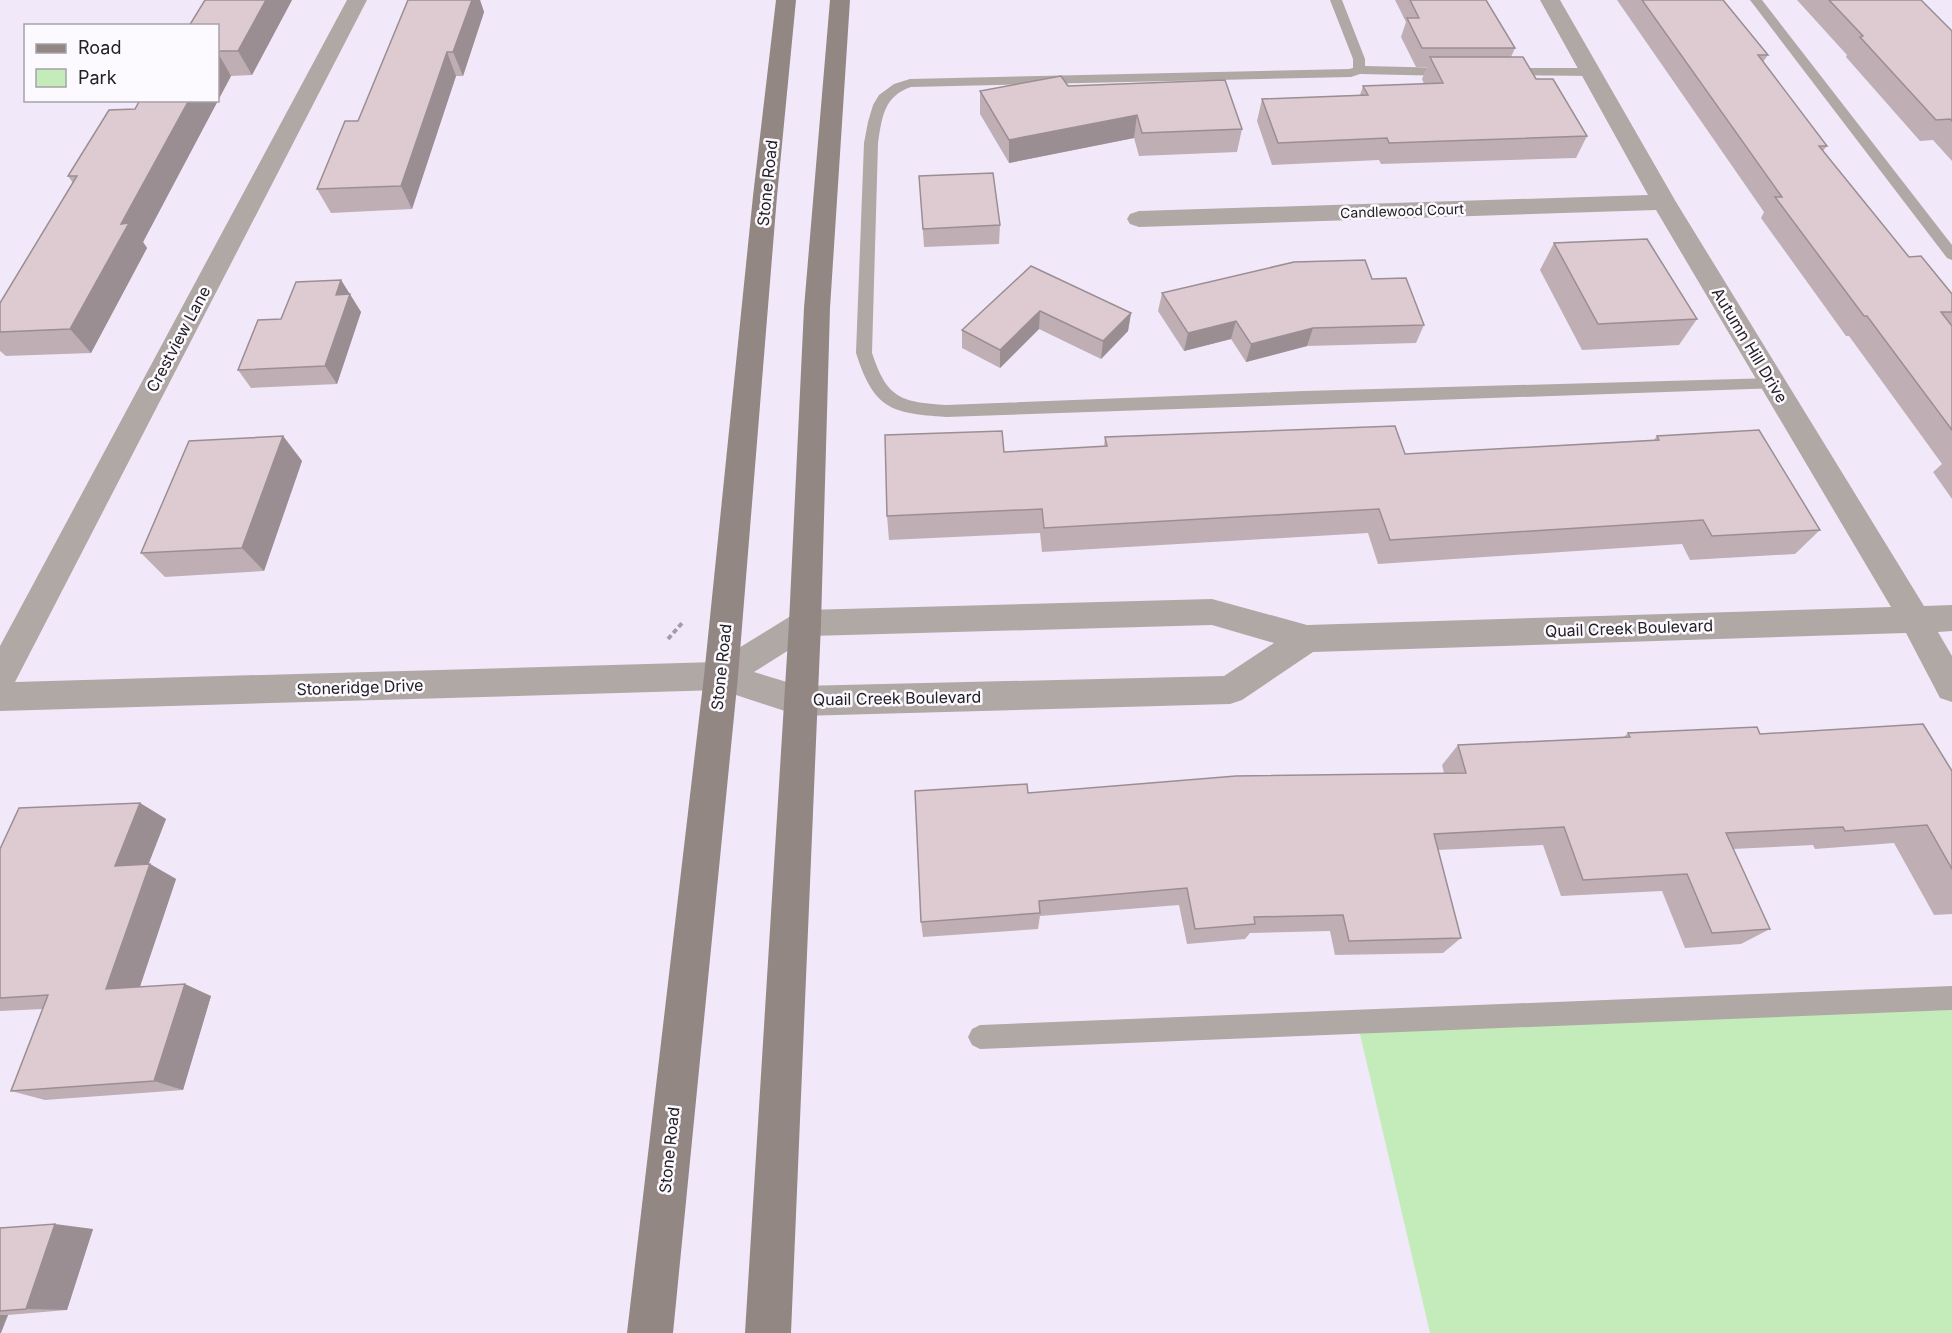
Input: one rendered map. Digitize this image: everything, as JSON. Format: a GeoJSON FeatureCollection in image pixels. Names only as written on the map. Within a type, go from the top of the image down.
{"type":"FeatureCollection","features":[{"type":"Feature","properties":{"kind":"main road","name":"Stone Road"},"geometry":{"type":"LineString","coordinates":[[650,1333],[721,676],[765,196],[786,0]]}},
{"type":"Feature","properties":{"kind":"main road"},"geometry":{"type":"LineString","coordinates":[[768,1333],[805,623],[817,308],[840,0]]}},
{"type":"Feature","properties":{"kind":"street","name":"Crestview Lane"},"geometry":{"type":"LineString","coordinates":[[0,678],[357,0]]}},
{"type":"Feature","properties":{"kind":"street","name":"Autumn Hill Drive"},"geometry":{"type":"LineString","coordinates":[[1550,0],[1664,202],[1915,619],[1952,688]]}},
{"type":"Feature","properties":{"kind":"street","name":"Candlewood Court"},"geometry":{"type":"LineString","coordinates":[[1139,219],[1664,202]]}},
{"type":"Feature","properties":{"kind":"street","name":"Quail Creek Boulevard"},"geometry":{"type":"LineString","coordinates":[[805,623],[1212,612],[1307,639],[1952,618]]}},
{"type":"Feature","properties":{"kind":"street"},"geometry":{"type":"LineString","coordinates":[[721,676],[805,623]]}},
{"type":"Feature","properties":{"kind":"street","name":"Quail Creek Boulevard"},"geometry":{"type":"LineString","coordinates":[[721,676],[800,701],[1230,690],[1307,639]]}},
{"type":"Feature","properties":{"kind":"street","name":"Stoneridge Drive"},"geometry":{"type":"LineString","coordinates":[[0,697],[721,676]]}},
{"type":"Feature","properties":{"kind":"lane"},"geometry":{"type":"LineString","coordinates":[[1336,0],[1359,59],[1359,70]]}},
{"type":"Feature","properties":{"kind":"lane"},"geometry":{"type":"LineString","coordinates":[[1756,0],[1952,255]]}},
{"type":"Feature","properties":{"kind":"lane"},"geometry":{"type":"LineString","coordinates":[[1465,72],[1359,70],[1351,73],[910,83],[896,87],[884,96],[876,113],[872,143],[864,353],[872,379],[887,399],[908,409],[946,411],[1304,397],[1773,384]]}},
{"type":"Feature","properties":{"kind":"lane"},"geometry":{"type":"LineString","coordinates":[[1488,72],[1592,72]]}},
{"type":"Feature","properties":{"kind":"lane"},"geometry":{"type":"LineString","coordinates":[[980,1037],[1952,998]]}},
{"type":"Feature","properties":{"kind":"green space"},"geometry":{"type":"Polygon","coordinates":[[[1952,1010],[1952,1333],[1430,1333],[1359,1030],[1952,1010]]]}},
{"type":"Feature","properties":{"kind":"building"},"geometry":{"type":"Polygon","coordinates":[[[205,0],[266,0],[238,51],[219,51],[219,24],[190,24],[205,0]]]}},
{"type":"Feature","properties":{"kind":"building"},"geometry":{"type":"Polygon","coordinates":[[[408,0],[472,0],[453,52],[447,52],[401,186],[317,189],[345,121],[358,121],[408,0]]]}},
{"type":"Feature","properties":{"kind":"building"},"geometry":{"type":"Polygon","coordinates":[[[1410,0],[1486,0],[1515,48],[1422,48],[1407,18],[1419,18],[1410,0]]]}},
{"type":"Feature","properties":{"kind":"building"},"geometry":{"type":"Polygon","coordinates":[[[1642,0],[1723,0],[1768,55],[1758,55],[1827,146],[1819,146],[1909,257],[1921,256],[1952,294],[1952,312],[1941,312],[1952,326],[1952,430],[1775,197],[1782,197],[1642,0]]]}},
{"type":"Feature","properties":{"kind":"building"},"geometry":{"type":"Polygon","coordinates":[[[1829,0],[1921,0],[1952,31],[1952,121],[1950,119],[1936,120],[1829,0]]]}},
{"type":"Feature","properties":{"kind":"building"},"geometry":{"type":"Polygon","coordinates":[[[1430,57],[1523,57],[1536,79],[1553,79],[1587,136],[1389,143],[1387,138],[1278,143],[1262,99],[1368,95],[1363,86],[1443,83],[1430,57]]]}},
{"type":"Feature","properties":{"kind":"building"},"geometry":{"type":"Polygon","coordinates":[[[1061,76],[1068,86],[1225,80],[1242,129],[1142,133],[1137,115],[1009,140],[980,91],[1061,76]]]}},
{"type":"Feature","properties":{"kind":"building"},"geometry":{"type":"Polygon","coordinates":[[[139,102],[188,102],[121,224],[129,223],[70,329],[0,332],[0,303],[77,176],[68,176],[109,110],[135,109],[139,102]]]}},
{"type":"Feature","properties":{"kind":"building"},"geometry":{"type":"Polygon","coordinates":[[[993,173],[1000,225],[923,229],[919,176],[993,173]]]}},
{"type":"Feature","properties":{"kind":"building"},"geometry":{"type":"Polygon","coordinates":[[[1647,239],[1697,319],[1598,324],[1554,243],[1647,239]]]}},
{"type":"Feature","properties":{"kind":"building"},"geometry":{"type":"Polygon","coordinates":[[[1365,260],[1372,279],[1406,278],[1424,325],[1313,328],[1251,344],[1236,321],[1188,333],[1162,293],[1294,262],[1365,260]]]}},
{"type":"Feature","properties":{"kind":"building"},"geometry":{"type":"Polygon","coordinates":[[[1031,266],[1131,313],[1103,341],[1040,311],[1000,350],[962,330],[1031,266]]]}},
{"type":"Feature","properties":{"kind":"building"},"geometry":{"type":"Polygon","coordinates":[[[341,280],[336,295],[350,294],[325,366],[238,370],[258,320],[281,319],[296,282],[341,280]]]}},
{"type":"Feature","properties":{"kind":"building"},"geometry":{"type":"Polygon","coordinates":[[[1395,426],[1405,454],[1659,440],[1657,436],[1759,430],[1820,530],[1712,536],[1703,520],[1390,540],[1379,509],[1044,528],[1042,509],[887,516],[885,435],[1002,431],[1004,452],[1107,446],[1105,437],[1395,426]]]}},
{"type":"Feature","properties":{"kind":"building"},"geometry":{"type":"Polygon","coordinates":[[[283,436],[242,548],[141,553],[189,441],[283,436]]]}},
{"type":"Feature","properties":{"kind":"building"},"geometry":{"type":"Polygon","coordinates":[[[1923,724],[1952,771],[1952,869],[1927,825],[1845,831],[1843,827],[1726,833],[1770,929],[1712,933],[1687,874],[1583,880],[1564,827],[1434,834],[1461,938],[1349,941],[1343,915],[1254,917],[1255,924],[1195,929],[1187,888],[1039,901],[1040,913],[921,922],[915,791],[1027,784],[1028,793],[1236,776],[1466,773],[1458,745],[1630,737],[1628,733],[1757,727],[1760,734],[1923,724]]]}},
{"type":"Feature","properties":{"kind":"building"},"geometry":{"type":"Polygon","coordinates":[[[140,803],[115,866],[150,864],[106,989],[185,984],[154,1081],[11,1091],[48,995],[0,998],[0,849],[19,808],[140,803]]]}},
{"type":"Feature","properties":{"kind":"building"},"geometry":{"type":"Polygon","coordinates":[[[55,1224],[26,1309],[0,1311],[0,1228],[55,1224]]]}}]}
